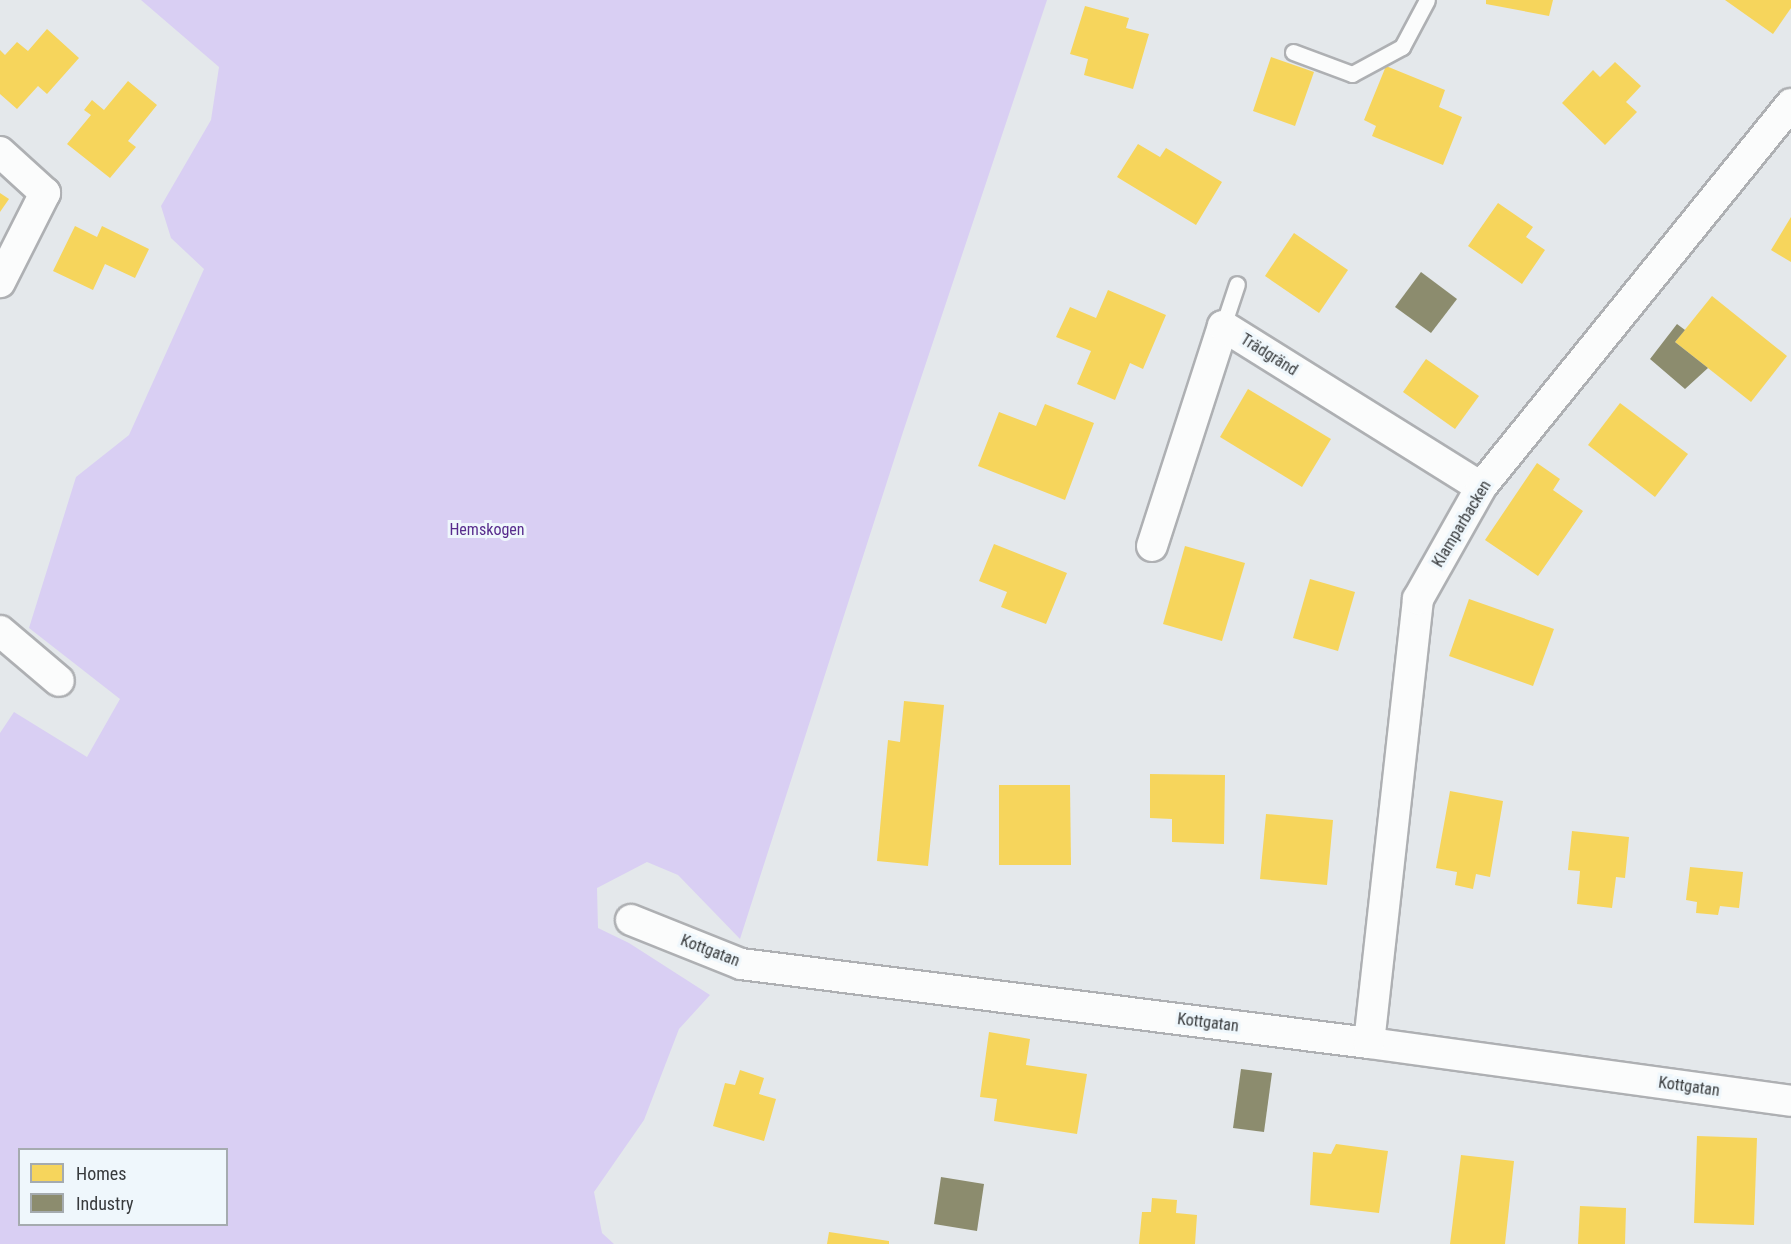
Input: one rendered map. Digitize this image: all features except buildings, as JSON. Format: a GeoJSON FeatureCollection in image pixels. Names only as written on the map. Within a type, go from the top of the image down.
{"type":"FeatureCollection","features":[{"type":"Feature","properties":{"kind":"street","name":"Klamparbacken"},"geometry":{"type":"LineString","coordinates":[[1369,1043],[1418,599],[1481,487],[1791,105]]}},
{"type":"Feature","properties":{"kind":"street"},"geometry":{"type":"LineString","coordinates":[[0,152],[45,193],[0,282]]}},
{"type":"Feature","properties":{"kind":"street","name":"Trädgränd"},"geometry":{"type":"LineString","coordinates":[[1152,546],[1223,326],[1481,487]]}},
{"type":"Feature","properties":{"kind":"street"},"geometry":{"type":"LineString","coordinates":[[0,631],[59,681]]}},
{"type":"Feature","properties":{"kind":"street","name":"Kottgatan"},"geometry":{"type":"LineString","coordinates":[[631,920],[741,964],[1369,1043],[1791,1101]]}},
{"type":"Feature","properties":{"kind":"lane"},"geometry":{"type":"LineString","coordinates":[[1293,52],[1352,74],[1402,47],[1427,0]]}},
{"type":"Feature","properties":{"kind":"lane"},"geometry":{"type":"LineString","coordinates":[[1223,326],[1237,285]]}},
{"type":"Feature","properties":{"kind":"green space","name":"Hemskogen"},"geometry":{"type":"Polygon","coordinates":[[[141,0],[1047,0],[903,432],[740,939],[678,875],[647,862],[597,888],[598,928],[629,943],[710,995],[679,1029],[644,1120],[594,1192],[602,1233],[614,1244],[0,1244],[0,733],[14,712],[87,757],[120,699],[29,628],[76,477],[129,435],[204,269],[171,238],[161,206],[211,120],[219,67],[141,0]]]}}]}
